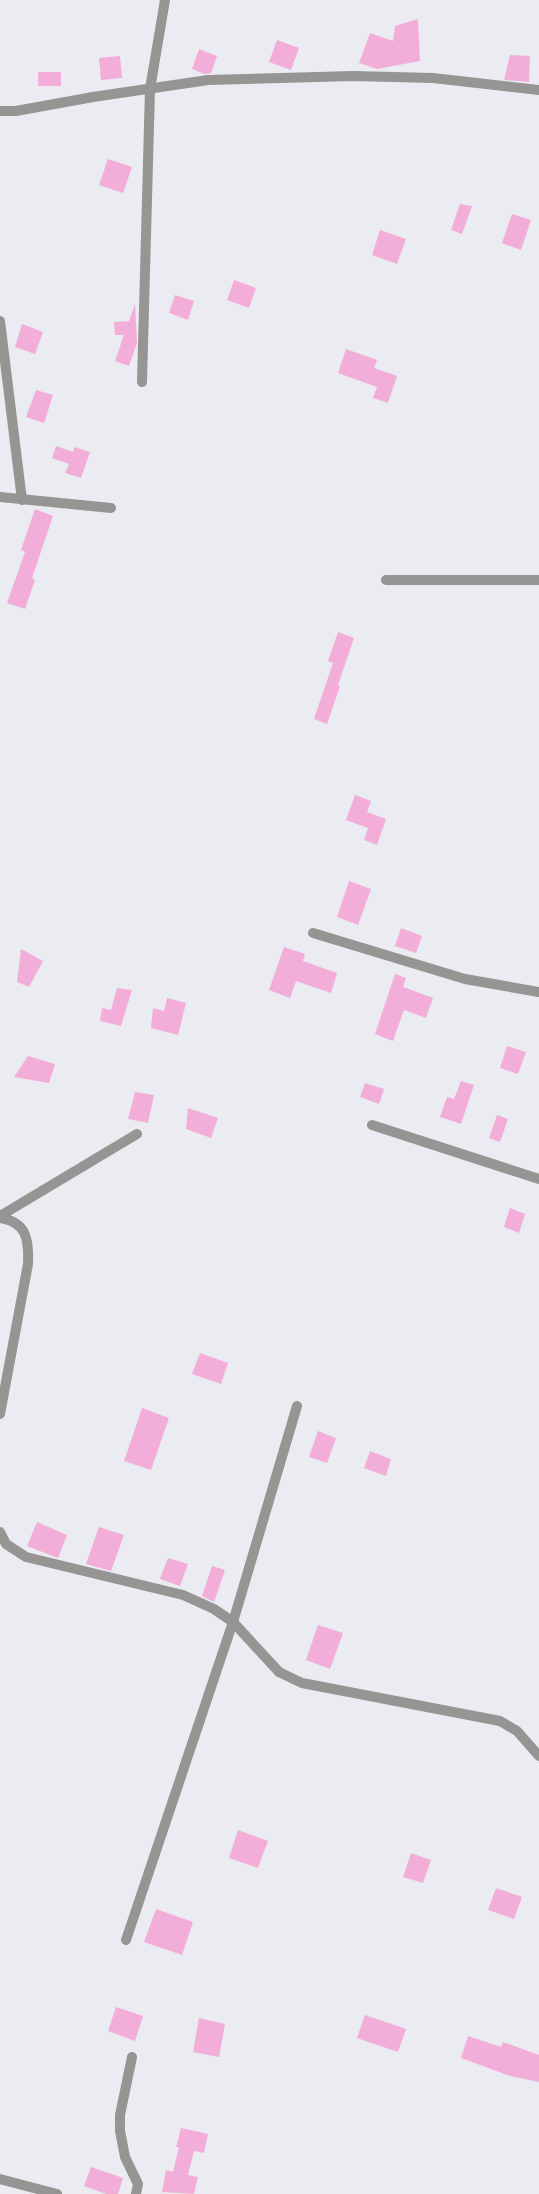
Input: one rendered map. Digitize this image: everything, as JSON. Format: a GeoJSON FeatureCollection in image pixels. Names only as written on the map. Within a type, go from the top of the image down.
{"type":"FeatureCollection","features":[{"type":"Feature","properties":{"kind":"street"},"geometry":{"type":"LineString","coordinates":[[142,382],[150,89],[165,0]]}},
{"type":"Feature","properties":{"kind":"street"},"geometry":{"type":"LineString","coordinates":[[0,111],[16,111],[208,80],[353,76],[433,78],[539,90]]}},
{"type":"Feature","properties":{"kind":"street"},"geometry":{"type":"LineString","coordinates":[[0,320],[22,500]]}},
{"type":"Feature","properties":{"kind":"street"},"geometry":{"type":"LineString","coordinates":[[0,497],[111,508]]}},
{"type":"Feature","properties":{"kind":"street"},"geometry":{"type":"LineString","coordinates":[[386,580],[539,580]]}},
{"type":"Feature","properties":{"kind":"street"},"geometry":{"type":"LineString","coordinates":[[313,933],[465,979],[539,992]]}},
{"type":"Feature","properties":{"kind":"street"},"geometry":{"type":"LineString","coordinates":[[372,1125],[539,1179]]}},
{"type":"Feature","properties":{"kind":"street"},"geometry":{"type":"LineString","coordinates":[[0,1217],[137,1134]]}},
{"type":"Feature","properties":{"kind":"street"},"geometry":{"type":"LineString","coordinates":[[0,1217],[12,1220],[24,1231],[29,1246],[28,1264],[0,1414]]}},
{"type":"Feature","properties":{"kind":"street"},"geometry":{"type":"LineString","coordinates":[[126,1940],[233,1622],[297,1406]]}},
{"type":"Feature","properties":{"kind":"street"},"geometry":{"type":"LineString","coordinates":[[0,1532],[6,1544],[26,1557],[183,1595],[214,1609],[233,1622],[279,1672],[302,1682],[500,1721],[517,1731],[539,1756]]}},
{"type":"Feature","properties":{"kind":"street"},"geometry":{"type":"LineString","coordinates":[[132,2057],[120,2115],[120,2131],[125,2157],[138,2184],[136,2194]]}},
{"type":"Feature","properties":{"kind":"street"},"geometry":{"type":"LineString","coordinates":[[0,2179],[57,2194]]}},
{"type":"Feature","properties":{"kind":"building"},"geometry":{"type":"Polygon","coordinates":[[[418,19],[420,61],[377,69],[359,63],[370,33],[393,41],[395,26],[418,19]]]}},
{"type":"Feature","properties":{"kind":"building"},"geometry":{"type":"Polygon","coordinates":[[[277,40],[299,48],[291,70],[269,62],[277,40]]]}},
{"type":"Feature","properties":{"kind":"building"},"geometry":{"type":"Polygon","coordinates":[[[199,49],[217,56],[211,73],[205,74],[192,69],[199,49]]]}},
{"type":"Feature","properties":{"kind":"building"},"geometry":{"type":"Polygon","coordinates":[[[510,55],[530,56],[529,82],[504,80],[510,55]]]}},
{"type":"Feature","properties":{"kind":"building"},"geometry":{"type":"Polygon","coordinates":[[[120,56],[122,78],[101,80],[99,58],[120,56]]]}},
{"type":"Feature","properties":{"kind":"building"},"geometry":{"type":"Polygon","coordinates":[[[38,72],[61,72],[61,86],[38,86],[38,72]]]}},
{"type":"Feature","properties":{"kind":"building"},"geometry":{"type":"Polygon","coordinates":[[[108,159],[132,167],[123,193],[99,185],[108,159]]]}},
{"type":"Feature","properties":{"kind":"building"},"geometry":{"type":"Polygon","coordinates":[[[460,204],[472,206],[462,234],[451,230],[460,204]]]}},
{"type":"Feature","properties":{"kind":"building"},"geometry":{"type":"Polygon","coordinates":[[[512,214],[531,220],[521,250],[502,243],[512,214]]]}},
{"type":"Feature","properties":{"kind":"building"},"geometry":{"type":"Polygon","coordinates":[[[380,230],[406,239],[397,264],[372,255],[380,230]]]}},
{"type":"Feature","properties":{"kind":"building"},"geometry":{"type":"Polygon","coordinates":[[[234,280],[256,288],[249,308],[227,300],[234,280]]]}},
{"type":"Feature","properties":{"kind":"building"},"geometry":{"type":"Polygon","coordinates":[[[175,295],[194,301],[188,320],[169,313],[175,295]]]}},
{"type":"Feature","properties":{"kind":"building"},"geometry":{"type":"Polygon","coordinates":[[[135,304],[137,343],[129,366],[115,361],[124,335],[115,335],[114,322],[129,321],[135,304]]]}},
{"type":"Feature","properties":{"kind":"building"},"geometry":{"type":"Polygon","coordinates":[[[22,324],[43,332],[35,354],[15,347],[22,324]]]}},
{"type":"Feature","properties":{"kind":"building"},"geometry":{"type":"Polygon","coordinates":[[[346,349],[377,360],[374,368],[397,376],[388,403],[373,398],[377,387],[338,373],[346,349]]]}},
{"type":"Feature","properties":{"kind":"building"},"geometry":{"type":"Polygon","coordinates":[[[36,390],[53,395],[44,423],[26,417],[36,390]]]}},
{"type":"Feature","properties":{"kind":"building"},"geometry":{"type":"Polygon","coordinates":[[[56,446],[73,452],[74,447],[90,452],[81,478],[65,473],[69,464],[52,458],[56,446]]]}},
{"type":"Feature","properties":{"kind":"building"},"geometry":{"type":"Polygon","coordinates":[[[35,509],[53,516],[32,578],[35,580],[25,609],[7,603],[25,552],[21,550],[35,509]]]}},
{"type":"Feature","properties":{"kind":"building"},"geometry":{"type":"Polygon","coordinates":[[[338,632],[354,638],[327,724],[314,719],[333,663],[328,661],[338,632]]]}},
{"type":"Feature","properties":{"kind":"building"},"geometry":{"type":"Polygon","coordinates":[[[355,795],[371,801],[367,812],[386,819],[377,845],[364,840],[368,828],[346,820],[355,795]]]}},
{"type":"Feature","properties":{"kind":"building"},"geometry":{"type":"Polygon","coordinates":[[[349,881],[371,889],[358,925],[337,917],[349,881]]]}},
{"type":"Feature","properties":{"kind":"building"},"geometry":{"type":"Polygon","coordinates":[[[401,928],[422,936],[416,953],[395,946],[401,928]]]}},
{"type":"Feature","properties":{"kind":"building"},"geometry":{"type":"Polygon","coordinates":[[[284,947],[305,954],[303,961],[337,973],[331,993],[296,981],[290,998],[269,990],[284,947]]]}},
{"type":"Feature","properties":{"kind":"building"},"geometry":{"type":"Polygon","coordinates":[[[21,949],[43,961],[29,987],[17,982],[21,949]]]}},
{"type":"Feature","properties":{"kind":"building"},"geometry":{"type":"Polygon","coordinates":[[[395,974],[406,978],[403,987],[433,998],[426,1018],[404,1010],[393,1041],[375,1034],[395,974]]]}},
{"type":"Feature","properties":{"kind":"building"},"geometry":{"type":"Polygon","coordinates":[[[117,988],[132,990],[121,1026],[100,1021],[102,1008],[111,1010],[117,988]]]}},
{"type":"Feature","properties":{"kind":"building"},"geometry":{"type":"Polygon","coordinates":[[[167,998],[186,1003],[178,1035],[151,1028],[153,1008],[164,1011],[167,998]]]}},
{"type":"Feature","properties":{"kind":"building"},"geometry":{"type":"Polygon","coordinates":[[[507,1046],[526,1052],[518,1074],[500,1068],[507,1046]]]}},
{"type":"Feature","properties":{"kind":"building"},"geometry":{"type":"Polygon","coordinates":[[[28,1056],[55,1064],[49,1083],[14,1077],[28,1056]]]}},
{"type":"Feature","properties":{"kind":"building"},"geometry":{"type":"Polygon","coordinates":[[[461,1081],[474,1085],[461,1124],[440,1117],[447,1097],[454,1099],[461,1081]]]}},
{"type":"Feature","properties":{"kind":"building"},"geometry":{"type":"Polygon","coordinates":[[[365,1083],[384,1089],[379,1104],[360,1097],[365,1083]]]}},
{"type":"Feature","properties":{"kind":"building"},"geometry":{"type":"Polygon","coordinates":[[[135,1092],[154,1095],[148,1123],[128,1119],[135,1092]]]}},
{"type":"Feature","properties":{"kind":"building"},"geometry":{"type":"Polygon","coordinates":[[[188,1108],[218,1118],[211,1138],[186,1129],[188,1108]]]}},
{"type":"Feature","properties":{"kind":"building"},"geometry":{"type":"Polygon","coordinates":[[[497,1115],[508,1119],[500,1142],[489,1138],[497,1115]]]}},
{"type":"Feature","properties":{"kind":"building"},"geometry":{"type":"Polygon","coordinates":[[[510,1208],[525,1214],[519,1233],[504,1227],[510,1208]]]}},
{"type":"Feature","properties":{"kind":"building"},"geometry":{"type":"Polygon","coordinates":[[[200,1353],[228,1363],[221,1384],[192,1374],[200,1353]]]}},
{"type":"Feature","properties":{"kind":"building"},"geometry":{"type":"Polygon","coordinates":[[[142,1408],[169,1418],[151,1470],[124,1461],[142,1408]]]}},
{"type":"Feature","properties":{"kind":"building"},"geometry":{"type":"Polygon","coordinates":[[[318,1431],[336,1438],[327,1463],[309,1457],[318,1431]]]}},
{"type":"Feature","properties":{"kind":"building"},"geometry":{"type":"Polygon","coordinates":[[[370,1451],[391,1459],[386,1476],[364,1468],[370,1451]]]}},
{"type":"Feature","properties":{"kind":"building"},"geometry":{"type":"Polygon","coordinates":[[[37,1522],[67,1535],[58,1558],[27,1546],[37,1522]]]}},
{"type":"Feature","properties":{"kind":"building"},"geometry":{"type":"Polygon","coordinates":[[[99,1527],[124,1535],[111,1571],[86,1564],[99,1527]]]}},
{"type":"Feature","properties":{"kind":"building"},"geometry":{"type":"Polygon","coordinates":[[[168,1558],[188,1564],[180,1586],[160,1579],[168,1558]]]}},
{"type":"Feature","properties":{"kind":"building"},"geometry":{"type":"Polygon","coordinates":[[[212,1566],[225,1570],[214,1602],[202,1596],[212,1566]]]}},
{"type":"Feature","properties":{"kind":"building"},"geometry":{"type":"Polygon","coordinates":[[[318,1625],[343,1633],[330,1669],[306,1660],[318,1625]]]}},
{"type":"Feature","properties":{"kind":"building"},"geometry":{"type":"Polygon","coordinates":[[[238,1830],[268,1841],[258,1868],[229,1858],[238,1830]]]}},
{"type":"Feature","properties":{"kind":"building"},"geometry":{"type":"Polygon","coordinates":[[[411,1853],[431,1860],[423,1883],[403,1877],[411,1853]]]}},
{"type":"Feature","properties":{"kind":"building"},"geometry":{"type":"Polygon","coordinates":[[[496,1888],[522,1897],[514,1919],[488,1910],[496,1888]]]}},
{"type":"Feature","properties":{"kind":"building"},"geometry":{"type":"Polygon","coordinates":[[[156,1909],[193,1922],[182,1955],[144,1942],[156,1909]]]}},
{"type":"Feature","properties":{"kind":"building"},"geometry":{"type":"Polygon","coordinates":[[[116,2007],[143,2016],[135,2041],[108,2031],[116,2007]]]}},
{"type":"Feature","properties":{"kind":"building"},"geometry":{"type":"Polygon","coordinates":[[[365,2015],[406,2029],[398,2052],[357,2038],[365,2015]]]}},
{"type":"Feature","properties":{"kind":"building"},"geometry":{"type":"Polygon","coordinates":[[[199,2018],[225,2024],[219,2057],[193,2052],[199,2018]]]}},
{"type":"Feature","properties":{"kind":"building"},"geometry":{"type":"Polygon","coordinates":[[[468,2036],[501,2047],[503,2042],[539,2055],[539,2082],[510,2076],[461,2058],[468,2036]]]}},
{"type":"Feature","properties":{"kind":"building"},"geometry":{"type":"Polygon","coordinates":[[[181,2128],[208,2134],[204,2153],[194,2151],[188,2175],[198,2177],[194,2194],[162,2192],[166,2170],[173,2172],[179,2147],[176,2147],[181,2128]]]}},
{"type":"Feature","properties":{"kind":"building"},"geometry":{"type":"Polygon","coordinates":[[[91,2167],[123,2178],[118,2194],[106,2194],[84,2186],[91,2167]]]}}]}
